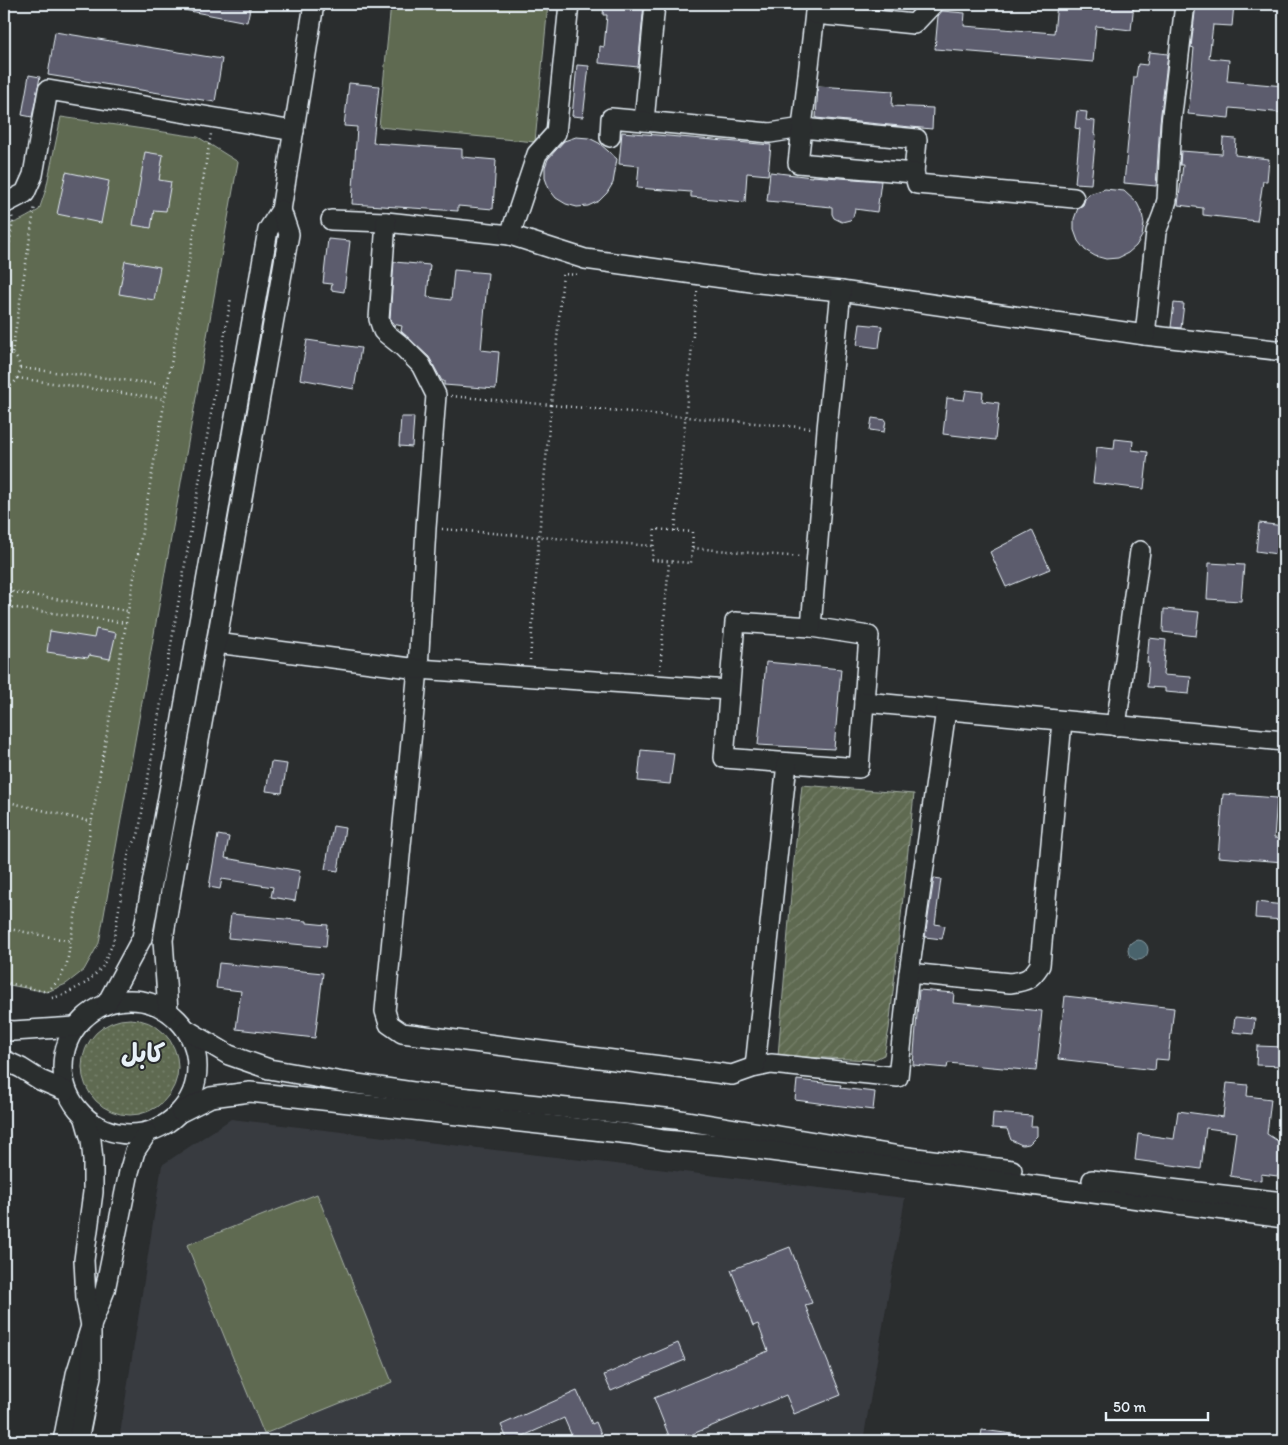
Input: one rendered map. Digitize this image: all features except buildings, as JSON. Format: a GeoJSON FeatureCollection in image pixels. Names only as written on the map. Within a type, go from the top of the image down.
{"type":"FeatureCollection","features":[{"type":"Feature","properties":{"kind":"street"},"geometry":{"type":"LineString","coordinates":[[78,1441],[91,1376],[91,1326],[86,1299],[84,1260],[94,1160],[85,1119],[66,1091],[61,1069],[64,1047],[75,1027],[106,1003],[142,938],[268,230],[280,210],[314,4]]}},
{"type":"Feature","properties":{"kind":"street"},"geometry":{"type":"LineString","coordinates":[[510,234],[537,154],[556,133],[569,4]]}},
{"type":"Feature","properties":{"kind":"street"},"geometry":{"type":"LineString","coordinates":[[644,121],[656,4]]}},
{"type":"Feature","properties":{"kind":"street"},"geometry":{"type":"LineString","coordinates":[[914,172],[798,163],[816,9],[914,24],[933,4]]}},
{"type":"Feature","properties":{"kind":"street"},"geometry":{"type":"LineString","coordinates":[[1145,334],[1156,232],[1164,214],[1167,200],[1172,106],[1185,4]]}},
{"type":"Feature","properties":{"kind":"street"},"geometry":{"type":"LineString","coordinates":[[6,203],[25,193],[34,175],[48,90],[294,131]]}},
{"type":"Feature","properties":{"kind":"street"},"geometry":{"type":"LineString","coordinates":[[610,136],[611,118],[770,133],[802,128],[917,139],[914,172],[917,184],[1074,198]]}},
{"type":"Feature","properties":{"kind":"street"},"geometry":{"type":"LineString","coordinates":[[168,1011],[164,940],[174,873],[289,234],[280,210]]}},
{"type":"Feature","properties":{"kind":"street"},"geometry":{"type":"LineString","coordinates":[[331,220],[386,222],[510,234],[584,259],[758,283],[841,291],[1284,352]]}},
{"type":"Feature","properties":{"kind":"street"},"geometry":{"type":"LineString","coordinates":[[386,222],[379,319],[383,331],[421,365],[436,395],[418,669],[385,1010],[389,1024],[402,1033],[732,1075],[771,1064],[898,1077],[909,972],[946,710]]}},
{"type":"Feature","properties":{"kind":"street"},"geometry":{"type":"LineString","coordinates":[[811,627],[841,291]]}},
{"type":"Feature","properties":{"kind":"street"},"geometry":{"type":"LineString","coordinates":[[1116,726],[1140,551]]}},
{"type":"Feature","properties":{"kind":"street"},"geometry":{"type":"LineString","coordinates":[[735,622],[811,627],[869,636],[859,768],[724,758],[735,622]]}},
{"type":"Feature","properties":{"kind":"street"},"geometry":{"type":"LineString","coordinates":[[216,643],[418,669],[730,690]]}},
{"type":"Feature","properties":{"kind":"street"},"geometry":{"type":"LineString","coordinates":[[864,702],[1284,741]]}},
{"type":"Feature","properties":{"kind":"street"},"geometry":{"type":"LineString","coordinates":[[909,972],[1010,983],[1026,981],[1034,975],[1040,965],[1062,721]]}},
{"type":"Feature","properties":{"kind":"street"},"geometry":{"type":"LineString","coordinates":[[755,1068],[787,763]]}},
{"type":"Feature","properties":{"kind":"street"},"geometry":{"type":"LineString","coordinates":[[106,1003],[138,1000],[168,1011],[187,1030],[229,1055],[269,1069],[343,1082],[438,1095],[675,1119],[813,1149],[1284,1218]]}},
{"type":"Feature","properties":{"kind":"street"},"geometry":{"type":"LineString","coordinates":[[9,1031],[75,1027]]}},
{"type":"Feature","properties":{"kind":"street"},"geometry":{"type":"LineString","coordinates":[[181,1112],[195,1087],[198,1058],[187,1030]]}},
{"type":"Feature","properties":{"kind":"street"},"geometry":{"type":"LineString","coordinates":[[4,1060],[22,1068],[40,1080],[66,1091]]}},
{"type":"Feature","properties":{"kind":"street"},"geometry":{"type":"LineString","coordinates":[[85,1119],[114,1134],[147,1133],[166,1124],[181,1112],[211,1096],[250,1092],[621,1133],[664,1140],[906,1157],[1284,1202]]}},
{"type":"Feature","properties":{"kind":"street"},"geometry":{"type":"LineString","coordinates":[[63,1441],[76,1374],[105,1290],[129,1172],[135,1151],[147,1133]]}},
{"type":"Feature","properties":{"kind":"path"},"geometry":{"type":"LineString","coordinates":[[4,982],[47,992],[60,978],[67,963],[214,118]]}},
{"type":"Feature","properties":{"kind":"path"},"geometry":{"type":"LineString","coordinates":[[12,353],[36,204],[30,182]]}},
{"type":"Feature","properties":{"kind":"path"},"geometry":{"type":"LineString","coordinates":[[4,278],[13,221],[6,203]]}},
{"type":"Feature","properties":{"kind":"path"},"geometry":{"type":"LineString","coordinates":[[529,676],[539,536],[563,274],[582,276]]}},
{"type":"Feature","properties":{"kind":"path"},"geometry":{"type":"LineString","coordinates":[[675,531],[697,289]]}},
{"type":"Feature","properties":{"kind":"path"},"geometry":{"type":"LineString","coordinates":[[52,998],[63,995],[86,983],[102,968],[113,943],[129,851],[138,836],[231,298]]}},
{"type":"Feature","properties":{"kind":"path"},"geometry":{"type":"LineString","coordinates":[[4,350],[12,353],[17,358],[20,368],[14,383],[6,388],[4,409]]}},
{"type":"Feature","properties":{"kind":"path"},"geometry":{"type":"LineString","coordinates":[[20,368],[167,385]]}},
{"type":"Feature","properties":{"kind":"path"},"geometry":{"type":"LineString","coordinates":[[17,378],[164,399]]}},
{"type":"Feature","properties":{"kind":"path"},"geometry":{"type":"LineString","coordinates":[[436,395],[828,429]]}},
{"type":"Feature","properties":{"kind":"path"},"geometry":{"type":"LineString","coordinates":[[426,528],[654,546]]}},
{"type":"Feature","properties":{"kind":"path"},"geometry":{"type":"LineString","coordinates":[[655,529],[675,531],[694,532],[690,563],[652,560],[655,529]]}},
{"type":"Feature","properties":{"kind":"path"},"geometry":{"type":"LineString","coordinates":[[692,548],[800,557],[801,548]]}},
{"type":"Feature","properties":{"kind":"path"},"geometry":{"type":"LineString","coordinates":[[659,685],[669,562]]}},
{"type":"Feature","properties":{"kind":"path"},"geometry":{"type":"LineString","coordinates":[[4,579],[12,592],[9,608],[4,612]]}},
{"type":"Feature","properties":{"kind":"path"},"geometry":{"type":"LineString","coordinates":[[12,592],[128,611]]}},
{"type":"Feature","properties":{"kind":"path"},"geometry":{"type":"LineString","coordinates":[[9,608],[126,624]]}},
{"type":"Feature","properties":{"kind":"path"},"geometry":{"type":"LineString","coordinates":[[4,800],[92,822]]}},
{"type":"Feature","properties":{"kind":"path"},"geometry":{"type":"LineString","coordinates":[[4,928],[71,941]]}},
{"type":"Feature","properties":{"kind":"shaded area"},"geometry":{"type":"Polygon","coordinates":[[[231,1119],[905,1198],[863,1441],[119,1441],[162,1165],[231,1119]]]}},
{"type":"Feature","properties":{"kind":"green space"},"geometry":{"type":"Polygon","coordinates":[[[391,4],[548,4],[535,142],[379,127],[391,4]]]}},
{"type":"Feature","properties":{"kind":"green space"},"geometry":{"type":"Polygon","coordinates":[[[61,117],[198,137],[238,162],[99,943],[84,970],[66,984],[47,992],[4,984],[4,225],[18,221],[39,210],[46,189],[61,117]]]}},
{"type":"Feature","properties":{"kind":"green space"},"geometry":{"type":"Polygon","coordinates":[[[802,785],[914,794],[889,1029],[884,1055],[873,1060],[778,1056],[802,785]]]}},
{"type":"Feature","properties":{"kind":"green space"},"geometry":{"type":"Polygon","coordinates":[[[130,1019],[148,1023],[164,1033],[174,1049],[178,1067],[174,1085],[164,1101],[148,1111],[130,1115],[112,1111],[96,1101],[86,1085],[82,1067],[86,1049],[96,1033],[112,1023],[130,1019]]]}},
{"type":"Feature","properties":{"kind":"green space"},"geometry":{"type":"Polygon","coordinates":[[[317,1194],[392,1382],[264,1434],[187,1245],[317,1194]]]}},
{"type":"Feature","properties":{"kind":"water"},"geometry":{"type":"Polygon","coordinates":[[[1138,940],[1145,943],[1148,950],[1145,957],[1138,960],[1131,957],[1128,950],[1131,943],[1138,940]]]}},
{"type":"Feature","properties":{"kind":"district","name":"کابل"},"geometry":{"type":"Point","coordinates":[143,1053]}}]}
